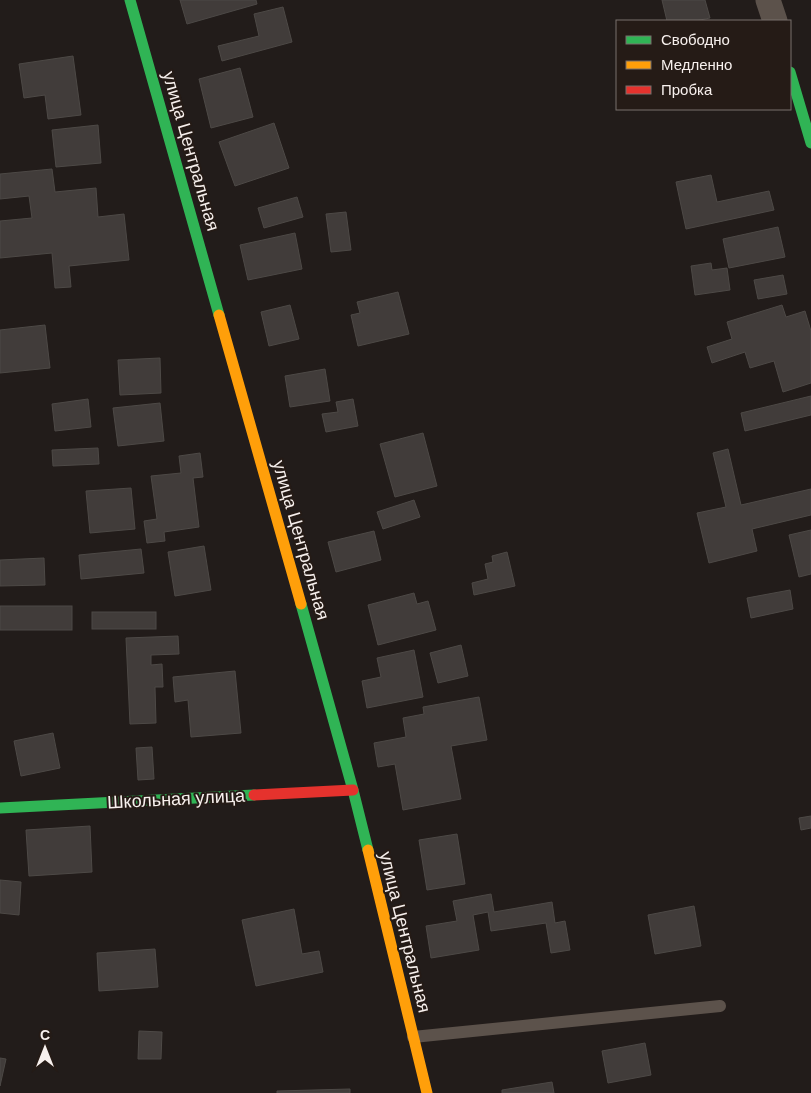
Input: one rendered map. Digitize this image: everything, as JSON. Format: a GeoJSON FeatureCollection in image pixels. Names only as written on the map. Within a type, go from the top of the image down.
{"type":"FeatureCollection","features":[{"type":"Feature","properties":{"kind":"street","name":"улица Центральная"},"geometry":{"type":"LineString","coordinates":[[130,0],[353,790],[427,1093]]}},
{"type":"Feature","properties":{"kind":"street"},"geometry":{"type":"LineString","coordinates":[[768,0],[775,20]]}},
{"type":"Feature","properties":{"kind":"street"},"geometry":{"type":"LineString","coordinates":[[791,75],[811,143]]}},
{"type":"Feature","properties":{"kind":"street","name":"Школьная улица"},"geometry":{"type":"LineString","coordinates":[[0,808],[353,790]]}},
{"type":"Feature","properties":{"kind":"lane"},"geometry":{"type":"LineString","coordinates":[[413,1037],[720,1006]]}},
{"type":"Feature","properties":{"kind":"building"},"geometry":{"type":"Polygon","coordinates":[[[180,0],[256,0],[257,4],[187,24],[180,0]]]}},
{"type":"Feature","properties":{"kind":"building"},"geometry":{"type":"Polygon","coordinates":[[[662,0],[705,0],[710,18],[700,20],[667,20],[662,0]]]}},
{"type":"Feature","properties":{"kind":"building"},"geometry":{"type":"Polygon","coordinates":[[[283,7],[292,42],[222,61],[218,46],[259,36],[254,14],[283,7]]]}},
{"type":"Feature","properties":{"kind":"building"},"geometry":{"type":"Polygon","coordinates":[[[73,56],[81,115],[48,119],[45,95],[24,98],[19,64],[73,56]]]}},
{"type":"Feature","properties":{"kind":"building"},"geometry":{"type":"Polygon","coordinates":[[[240,68],[253,117],[211,128],[199,79],[240,68]]]}},
{"type":"Feature","properties":{"kind":"building"},"geometry":{"type":"Polygon","coordinates":[[[274,123],[289,168],[235,186],[219,142],[274,123]]]}},
{"type":"Feature","properties":{"kind":"building"},"geometry":{"type":"Polygon","coordinates":[[[98,125],[101,163],[56,167],[52,130],[98,125]]]}},
{"type":"Feature","properties":{"kind":"building"},"geometry":{"type":"Polygon","coordinates":[[[52,169],[55,192],[96,188],[98,217],[124,214],[129,260],[69,266],[71,287],[55,288],[52,253],[0,258],[0,221],[32,218],[29,196],[0,199],[0,174],[52,169]]]}},
{"type":"Feature","properties":{"kind":"building"},"geometry":{"type":"Polygon","coordinates":[[[711,175],[717,202],[769,191],[774,210],[686,229],[676,182],[711,175]]]}},
{"type":"Feature","properties":{"kind":"building"},"geometry":{"type":"Polygon","coordinates":[[[297,197],[303,217],[264,228],[258,208],[297,197]]]}},
{"type":"Feature","properties":{"kind":"building"},"geometry":{"type":"Polygon","coordinates":[[[346,212],[351,250],[331,252],[326,214],[346,212]]]}},
{"type":"Feature","properties":{"kind":"building"},"geometry":{"type":"Polygon","coordinates":[[[778,227],[785,257],[729,268],[723,239],[778,227]]]}},
{"type":"Feature","properties":{"kind":"building"},"geometry":{"type":"Polygon","coordinates":[[[295,233],[302,269],[248,280],[240,245],[295,233]]]}},
{"type":"Feature","properties":{"kind":"building"},"geometry":{"type":"Polygon","coordinates":[[[711,263],[712,270],[727,268],[730,290],[695,295],[691,266],[711,263]]]}},
{"type":"Feature","properties":{"kind":"building"},"geometry":{"type":"Polygon","coordinates":[[[783,275],[787,294],[758,299],[754,280],[783,275]]]}},
{"type":"Feature","properties":{"kind":"building"},"geometry":{"type":"Polygon","coordinates":[[[398,292],[409,334],[358,346],[351,315],[360,313],[357,302],[398,292]]]}},
{"type":"Feature","properties":{"kind":"building"},"geometry":{"type":"Polygon","coordinates":[[[290,305],[299,339],[269,346],[261,312],[290,305]]]}},
{"type":"Feature","properties":{"kind":"building"},"geometry":{"type":"Polygon","coordinates":[[[782,305],[786,317],[805,311],[811,331],[811,383],[783,392],[774,361],[750,368],[745,352],[712,363],[707,347],[732,339],[727,322],[782,305]]]}},
{"type":"Feature","properties":{"kind":"building"},"geometry":{"type":"Polygon","coordinates":[[[45,325],[50,368],[0,373],[0,330],[45,325]]]}},
{"type":"Feature","properties":{"kind":"building"},"geometry":{"type":"Polygon","coordinates":[[[160,358],[161,393],[120,395],[118,360],[160,358]]]}},
{"type":"Feature","properties":{"kind":"building"},"geometry":{"type":"Polygon","coordinates":[[[325,369],[330,401],[290,407],[285,376],[325,369]]]}},
{"type":"Feature","properties":{"kind":"building"},"geometry":{"type":"Polygon","coordinates":[[[811,396],[811,415],[745,431],[741,413],[811,396]]]}},
{"type":"Feature","properties":{"kind":"building"},"geometry":{"type":"Polygon","coordinates":[[[88,399],[91,427],[55,431],[52,404],[88,399]]]}},
{"type":"Feature","properties":{"kind":"building"},"geometry":{"type":"Polygon","coordinates":[[[353,399],[358,426],[326,432],[322,414],[338,412],[336,402],[353,399]]]}},
{"type":"Feature","properties":{"kind":"building"},"geometry":{"type":"Polygon","coordinates":[[[160,403],[164,441],[118,446],[113,408],[160,403]]]}},
{"type":"Feature","properties":{"kind":"building"},"geometry":{"type":"Polygon","coordinates":[[[423,433],[437,486],[395,497],[380,444],[423,433]]]}},
{"type":"Feature","properties":{"kind":"building"},"geometry":{"type":"Polygon","coordinates":[[[98,448],[99,464],[53,466],[52,450],[98,448]]]}},
{"type":"Feature","properties":{"kind":"building"},"geometry":{"type":"Polygon","coordinates":[[[728,449],[741,505],[811,489],[811,515],[752,529],[757,551],[709,563],[697,513],[726,507],[713,453],[728,449]]]}},
{"type":"Feature","properties":{"kind":"building"},"geometry":{"type":"Polygon","coordinates":[[[200,453],[203,477],[193,478],[199,527],[164,532],[165,541],[147,543],[144,521],[157,519],[151,476],[181,473],[179,456],[200,453]]]}},
{"type":"Feature","properties":{"kind":"building"},"geometry":{"type":"Polygon","coordinates":[[[131,488],[135,529],[90,533],[86,491],[131,488]]]}},
{"type":"Feature","properties":{"kind":"building"},"geometry":{"type":"Polygon","coordinates":[[[414,500],[420,517],[383,529],[377,512],[414,500]]]}},
{"type":"Feature","properties":{"kind":"building"},"geometry":{"type":"Polygon","coordinates":[[[811,530],[811,574],[799,577],[789,535],[811,530]]]}},
{"type":"Feature","properties":{"kind":"building"},"geometry":{"type":"Polygon","coordinates":[[[374,531],[381,560],[336,572],[328,542],[374,531]]]}},
{"type":"Feature","properties":{"kind":"building"},"geometry":{"type":"Polygon","coordinates":[[[204,546],[211,590],[175,596],[168,552],[204,546]]]}},
{"type":"Feature","properties":{"kind":"building"},"geometry":{"type":"Polygon","coordinates":[[[141,549],[144,573],[81,579],[79,555],[141,549]]]}},
{"type":"Feature","properties":{"kind":"building"},"geometry":{"type":"Polygon","coordinates":[[[507,552],[515,586],[474,595],[472,583],[488,579],[485,564],[493,562],[492,556],[507,552]]]}},
{"type":"Feature","properties":{"kind":"building"},"geometry":{"type":"Polygon","coordinates":[[[44,558],[45,585],[0,586],[0,560],[44,558]]]}},
{"type":"Feature","properties":{"kind":"building"},"geometry":{"type":"Polygon","coordinates":[[[790,590],[793,609],[751,618],[747,598],[790,590]]]}},
{"type":"Feature","properties":{"kind":"building"},"geometry":{"type":"Polygon","coordinates":[[[414,593],[417,604],[428,601],[436,630],[378,645],[368,605],[414,593]]]}},
{"type":"Feature","properties":{"kind":"building"},"geometry":{"type":"Polygon","coordinates":[[[0,606],[72,606],[72,630],[0,630],[0,606]]]}},
{"type":"Feature","properties":{"kind":"building"},"geometry":{"type":"Polygon","coordinates":[[[92,612],[156,612],[156,629],[92,629],[92,612]]]}},
{"type":"Feature","properties":{"kind":"building"},"geometry":{"type":"Polygon","coordinates":[[[178,636],[179,654],[151,655],[151,665],[162,664],[163,687],[155,687],[156,723],[130,724],[126,638],[178,636]]]}},
{"type":"Feature","properties":{"kind":"building"},"geometry":{"type":"Polygon","coordinates":[[[461,645],[468,676],[438,683],[430,653],[461,645]]]}},
{"type":"Feature","properties":{"kind":"building"},"geometry":{"type":"Polygon","coordinates":[[[414,650],[423,697],[367,708],[362,681],[381,677],[377,658],[414,650]]]}},
{"type":"Feature","properties":{"kind":"building"},"geometry":{"type":"Polygon","coordinates":[[[235,671],[241,733],[191,737],[188,700],[175,702],[173,677],[235,671]]]}},
{"type":"Feature","properties":{"kind":"building"},"geometry":{"type":"Polygon","coordinates":[[[479,697],[487,740],[451,746],[461,799],[403,810],[395,764],[378,767],[374,743],[406,737],[403,718],[424,714],[423,707],[479,697]]]}},
{"type":"Feature","properties":{"kind":"building"},"geometry":{"type":"Polygon","coordinates":[[[53,733],[60,768],[21,776],[14,741],[53,733]]]}},
{"type":"Feature","properties":{"kind":"building"},"geometry":{"type":"Polygon","coordinates":[[[152,747],[154,779],[138,780],[136,748],[152,747]]]}},
{"type":"Feature","properties":{"kind":"building"},"geometry":{"type":"Polygon","coordinates":[[[811,816],[811,828],[801,830],[799,818],[811,816]]]}},
{"type":"Feature","properties":{"kind":"building"},"geometry":{"type":"Polygon","coordinates":[[[90,826],[92,872],[29,876],[26,830],[90,826]]]}},
{"type":"Feature","properties":{"kind":"building"},"geometry":{"type":"Polygon","coordinates":[[[457,834],[465,884],[427,890],[419,840],[457,834]]]}},
{"type":"Feature","properties":{"kind":"building"},"geometry":{"type":"Polygon","coordinates":[[[0,880],[21,882],[19,915],[0,913],[0,880]]]}},
{"type":"Feature","properties":{"kind":"building"},"geometry":{"type":"Polygon","coordinates":[[[491,894],[494,912],[552,902],[555,923],[565,921],[570,950],[551,953],[546,923],[491,931],[488,912],[473,915],[479,950],[431,958],[426,926],[457,921],[453,901],[491,894]]]}},
{"type":"Feature","properties":{"kind":"building"},"geometry":{"type":"Polygon","coordinates":[[[694,906],[701,946],[655,954],[648,915],[694,906]]]}},
{"type":"Feature","properties":{"kind":"building"},"geometry":{"type":"Polygon","coordinates":[[[294,909],[302,954],[319,951],[323,972],[256,986],[242,920],[294,909]]]}},
{"type":"Feature","properties":{"kind":"building"},"geometry":{"type":"Polygon","coordinates":[[[155,949],[158,987],[99,991],[97,953],[155,949]]]}},
{"type":"Feature","properties":{"kind":"building"},"geometry":{"type":"Polygon","coordinates":[[[139,1031],[162,1032],[161,1059],[138,1059],[139,1031]]]}},
{"type":"Feature","properties":{"kind":"building"},"geometry":{"type":"Polygon","coordinates":[[[645,1043],[651,1075],[608,1083],[602,1051],[645,1043]]]}},
{"type":"Feature","properties":{"kind":"building"},"geometry":{"type":"Polygon","coordinates":[[[0,1058],[6,1059],[0,1086],[0,1058]]]}},
{"type":"Feature","properties":{"kind":"building"},"geometry":{"type":"Polygon","coordinates":[[[552,1082],[554,1093],[502,1093],[502,1090],[552,1082]]]}},
{"type":"Feature","properties":{"kind":"building"},"geometry":{"type":"Polygon","coordinates":[[[350,1089],[350,1093],[277,1093],[277,1091],[350,1089]]]}},
{"type":"Feature","properties":{"kind":"traffic: fast"},"geometry":{"type":"LineString","coordinates":[[130,0],[219,315]]}},
{"type":"Feature","properties":{"kind":"traffic: fast"},"geometry":{"type":"LineString","coordinates":[[791,75],[811,143]]}},
{"type":"Feature","properties":{"kind":"traffic: fast"},"geometry":{"type":"LineString","coordinates":[[301,604],[368,850]]}},
{"type":"Feature","properties":{"kind":"traffic: fast"},"geometry":{"type":"LineString","coordinates":[[0,808],[254,795]]}},
{"type":"Feature","properties":{"kind":"traffic: slow"},"geometry":{"type":"LineString","coordinates":[[219,315],[301,604]]}},
{"type":"Feature","properties":{"kind":"traffic: slow"},"geometry":{"type":"LineString","coordinates":[[368,850],[427,1093]]}},
{"type":"Feature","properties":{"kind":"traffic: jam"},"geometry":{"type":"LineString","coordinates":[[254,795],[353,790]]}}]}
